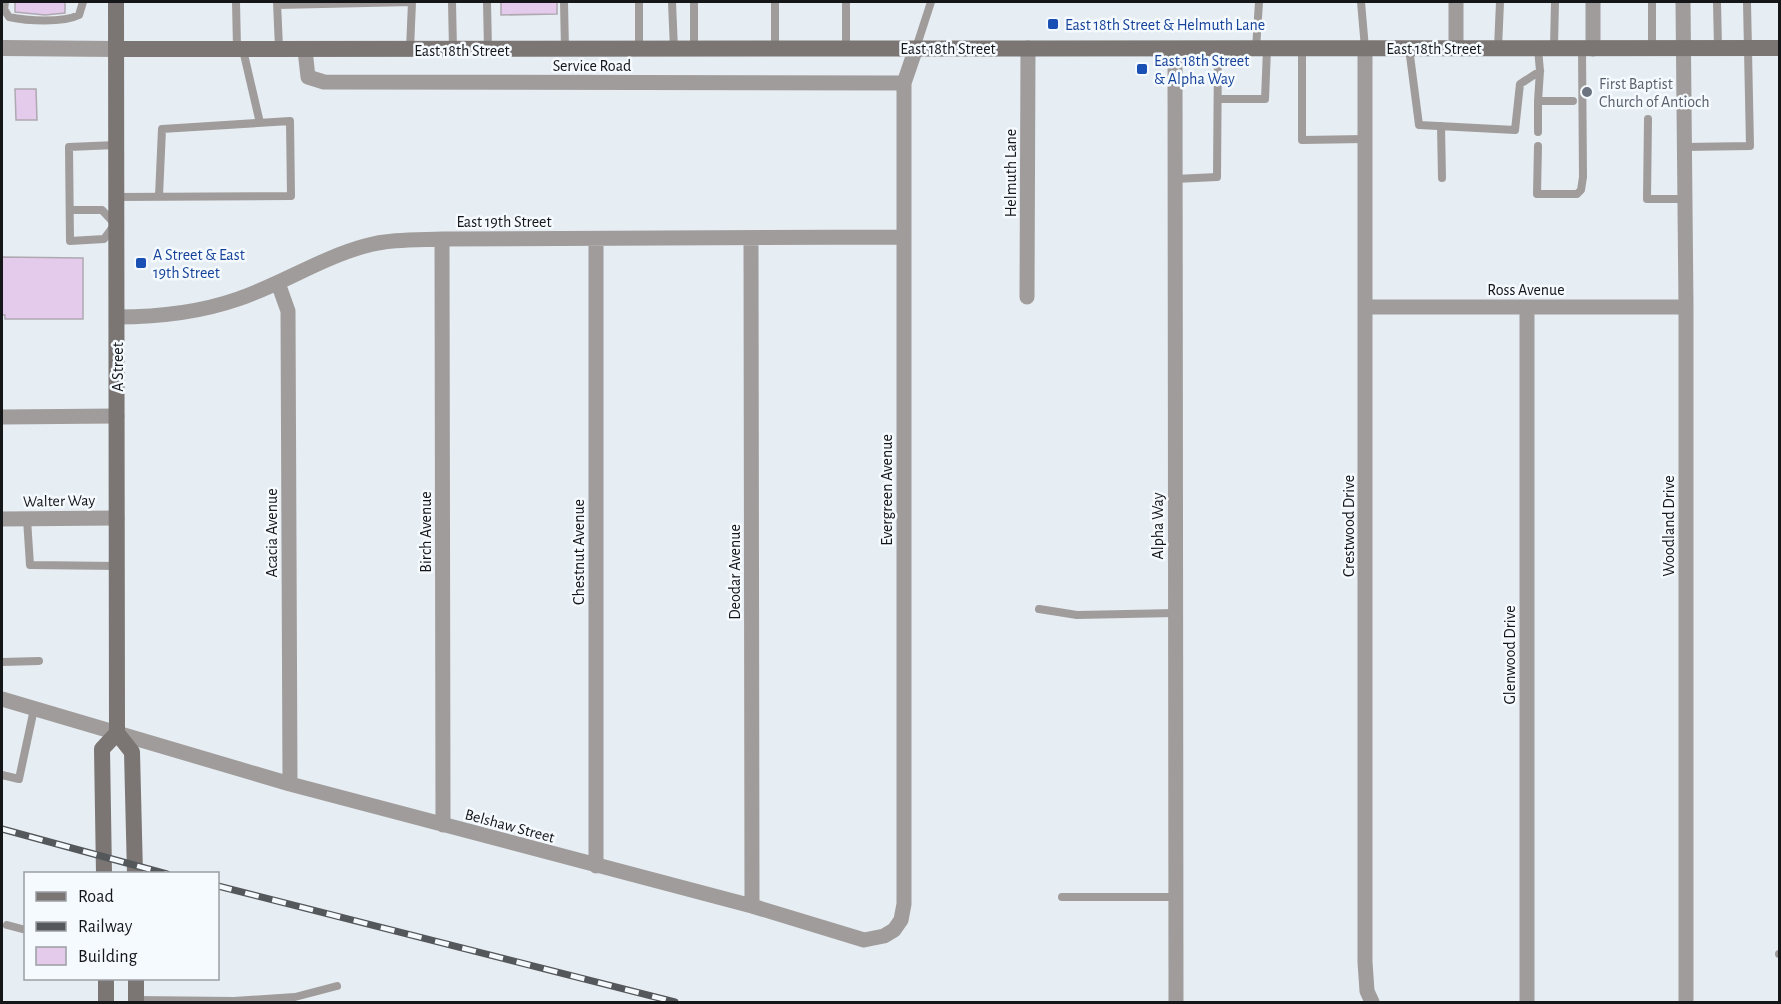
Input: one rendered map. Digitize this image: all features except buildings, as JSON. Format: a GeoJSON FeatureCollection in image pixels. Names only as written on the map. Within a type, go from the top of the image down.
{"type":"FeatureCollection","features":[{"type":"Feature","properties":{"kind":"main road","name":"A Street"},"geometry":{"type":"LineString","coordinates":[[116,2],[117,733]]}},
{"type":"Feature","properties":{"kind":"main road","name":"East 18th Street"},"geometry":{"type":"LineString","coordinates":[[116,50],[776,48],[1683,50],[1779,48]]}},
{"type":"Feature","properties":{"kind":"main road"},"geometry":{"type":"LineString","coordinates":[[104,872],[102,749],[117,733],[132,752],[135,872]]}},
{"type":"Feature","properties":{"kind":"main road"},"geometry":{"type":"LineString","coordinates":[[106,980],[106,1002]]}},
{"type":"Feature","properties":{"kind":"main road"},"geometry":{"type":"LineString","coordinates":[[136,980],[136,1001]]}},
{"type":"Feature","properties":{"kind":"street"},"geometry":{"type":"LineString","coordinates":[[1456,2],[1456,48]]}},
{"type":"Feature","properties":{"kind":"street"},"geometry":{"type":"LineString","coordinates":[[1587,49],[1593,2]]}},
{"type":"Feature","properties":{"kind":"street","name":"Woodland Drive"},"geometry":{"type":"LineString","coordinates":[[1683,2],[1686,307],[1686,1002]]}},
{"type":"Feature","properties":{"kind":"street"},"geometry":{"type":"LineString","coordinates":[[2,48],[116,50]]}},
{"type":"Feature","properties":{"kind":"street","name":"Evergreen Avenue"},"geometry":{"type":"LineString","coordinates":[[894,930],[901,920],[904,904],[904,83],[916,48]]}},
{"type":"Feature","properties":{"kind":"street","name":"Helmuth Lane"},"geometry":{"type":"LineString","coordinates":[[1027,297],[1028,48]]}},
{"type":"Feature","properties":{"kind":"street","name":"Alpha Way"},"geometry":{"type":"LineString","coordinates":[[1175,49],[1176,1002]]}},
{"type":"Feature","properties":{"kind":"street","name":"Crestwood Drive"},"geometry":{"type":"LineString","coordinates":[[1365,49],[1365,962],[1367,991],[1372,1002]]}},
{"type":"Feature","properties":{"kind":"street","name":"Service Road"},"geometry":{"type":"LineString","coordinates":[[304,50],[308,77],[324,82],[904,83]]}},
{"type":"Feature","properties":{"kind":"street","name":"Deodar Avenue"},"geometry":{"type":"LineString","coordinates":[[751,237],[752,906]]}},
{"type":"Feature","properties":{"kind":"street","name":"East 19th Street"},"geometry":{"type":"LineString","coordinates":[[117,317],[159,317],[196,311],[239,299],[338,255],[367,245],[397,241],[904,237]]}},
{"type":"Feature","properties":{"kind":"street","name":"Birch Avenue"},"geometry":{"type":"LineString","coordinates":[[442,239],[443,825]]}},
{"type":"Feature","properties":{"kind":"street","name":"Chestnut Avenue"},"geometry":{"type":"LineString","coordinates":[[596,239],[596,866]]}},
{"type":"Feature","properties":{"kind":"street","name":"Acacia Avenue"},"geometry":{"type":"LineString","coordinates":[[278,283],[288,311],[290,784]]}},
{"type":"Feature","properties":{"kind":"street","name":"Ross Avenue"},"geometry":{"type":"LineString","coordinates":[[1366,307],[1686,307]]}},
{"type":"Feature","properties":{"kind":"street","name":"Glenwood Drive"},"geometry":{"type":"LineString","coordinates":[[1527,307],[1527,1002]]}},
{"type":"Feature","properties":{"kind":"street"},"geometry":{"type":"LineString","coordinates":[[2,417],[117,416]]}},
{"type":"Feature","properties":{"kind":"street","name":"Walter Way"},"geometry":{"type":"LineString","coordinates":[[2,519],[117,518]]}},
{"type":"Feature","properties":{"kind":"street","name":"Belshaw Street"},"geometry":{"type":"LineString","coordinates":[[2,699],[290,784],[752,906],[864,940],[884,936],[894,930]]}},
{"type":"Feature","properties":{"kind":"lane"},"geometry":{"type":"LineString","coordinates":[[4,2],[4,9],[9,17],[19,19],[70,19],[79,15],[83,2]]}},
{"type":"Feature","properties":{"kind":"lane"},"geometry":{"type":"LineString","coordinates":[[236,2],[240,50],[260,123]]}},
{"type":"Feature","properties":{"kind":"lane"},"geometry":{"type":"LineString","coordinates":[[279,50],[278,3],[412,2],[410,50]]}},
{"type":"Feature","properties":{"kind":"lane"},"geometry":{"type":"LineString","coordinates":[[452,2],[453,50]]}},
{"type":"Feature","properties":{"kind":"lane"},"geometry":{"type":"LineString","coordinates":[[487,2],[488,50]]}},
{"type":"Feature","properties":{"kind":"lane"},"geometry":{"type":"LineString","coordinates":[[564,2],[565,49]]}},
{"type":"Feature","properties":{"kind":"lane"},"geometry":{"type":"LineString","coordinates":[[639,2],[639,49]]}},
{"type":"Feature","properties":{"kind":"lane"},"geometry":{"type":"LineString","coordinates":[[672,2],[674,49]]}},
{"type":"Feature","properties":{"kind":"lane"},"geometry":{"type":"LineString","coordinates":[[694,2],[694,49]]}},
{"type":"Feature","properties":{"kind":"lane"},"geometry":{"type":"LineString","coordinates":[[775,2],[776,48]]}},
{"type":"Feature","properties":{"kind":"lane"},"geometry":{"type":"LineString","coordinates":[[846,2],[846,48]]}},
{"type":"Feature","properties":{"kind":"lane"},"geometry":{"type":"LineString","coordinates":[[916,48],[931,2]]}},
{"type":"Feature","properties":{"kind":"lane"},"geometry":{"type":"LineString","coordinates":[[1218,99],[1265,99],[1259,2]]}},
{"type":"Feature","properties":{"kind":"lane"},"geometry":{"type":"LineString","coordinates":[[1361,2],[1365,49]]}},
{"type":"Feature","properties":{"kind":"lane"},"geometry":{"type":"LineString","coordinates":[[1498,48],[1500,2]]}},
{"type":"Feature","properties":{"kind":"lane"},"geometry":{"type":"LineString","coordinates":[[1538,132],[1540,71],[1555,2]]}},
{"type":"Feature","properties":{"kind":"lane"},"geometry":{"type":"LineString","coordinates":[[1652,2],[1652,50]]}},
{"type":"Feature","properties":{"kind":"lane"},"geometry":{"type":"LineString","coordinates":[[1717,2],[1718,49]]}},
{"type":"Feature","properties":{"kind":"lane"},"geometry":{"type":"LineString","coordinates":[[1684,147],[1750,146],[1747,2]]}},
{"type":"Feature","properties":{"kind":"lane"},"geometry":{"type":"LineString","coordinates":[[1175,179],[1217,177],[1218,48]]}},
{"type":"Feature","properties":{"kind":"lane"},"geometry":{"type":"LineString","coordinates":[[1409,48],[1419,125],[1515,130],[1520,84],[1540,71]]}},
{"type":"Feature","properties":{"kind":"lane"},"geometry":{"type":"LineString","coordinates":[[1302,49],[1302,140],[1365,139]]}},
{"type":"Feature","properties":{"kind":"lane"},"geometry":{"type":"LineString","coordinates":[[1538,146],[1538,194],[1577,194],[1581,190],[1583,177],[1587,49]]}},
{"type":"Feature","properties":{"kind":"lane"},"geometry":{"type":"LineString","coordinates":[[1538,101],[1573,101]]}},
{"type":"Feature","properties":{"kind":"lane"},"geometry":{"type":"LineString","coordinates":[[1648,119],[1647,199],[1685,199]]}},
{"type":"Feature","properties":{"kind":"lane"},"geometry":{"type":"LineString","coordinates":[[116,197],[291,196],[290,121],[162,129],[159,196]]}},
{"type":"Feature","properties":{"kind":"lane"},"geometry":{"type":"LineString","coordinates":[[1441,126],[1442,178]]}},
{"type":"Feature","properties":{"kind":"lane"},"geometry":{"type":"LineString","coordinates":[[70,210],[102,210],[115,225],[104,239],[70,241],[69,147],[116,145]]}},
{"type":"Feature","properties":{"kind":"lane"},"geometry":{"type":"LineString","coordinates":[[27,519],[30,565],[117,566]]}},
{"type":"Feature","properties":{"kind":"lane"},"geometry":{"type":"LineString","coordinates":[[1039,609],[1077,615],[1175,613]]}},
{"type":"Feature","properties":{"kind":"lane"},"geometry":{"type":"LineString","coordinates":[[2,662],[39,661]]}},
{"type":"Feature","properties":{"kind":"lane"},"geometry":{"type":"LineString","coordinates":[[2,775],[19,779],[34,709]]}},
{"type":"Feature","properties":{"kind":"lane"},"geometry":{"type":"LineString","coordinates":[[1062,897],[1176,897]]}},
{"type":"Feature","properties":{"kind":"lane"},"geometry":{"type":"LineString","coordinates":[[7,925],[24,929]]}},
{"type":"Feature","properties":{"kind":"lane"},"geometry":{"type":"LineString","coordinates":[[136,1001],[234,1001],[285,998],[337,986]]}},
{"type":"Feature","properties":{"kind":"railway"},"geometry":{"type":"LineString","coordinates":[[2,829],[160,872]]}},
{"type":"Feature","properties":{"kind":"railway"},"geometry":{"type":"LineString","coordinates":[[219,886],[675,1002]]}},
{"type":"Feature","properties":{"kind":"place","name":"East 18th Street & Helmuth Lane"},"geometry":{"type":"Point","coordinates":[1053,24]}},
{"type":"Feature","properties":{"kind":"place","name":"East 18th Street & Alpha Way"},"geometry":{"type":"Point","coordinates":[1142,69]}},
{"type":"Feature","properties":{"kind":"place","name":"First Baptist Church of Antioch"},"geometry":{"type":"Point","coordinates":[1587,92]}},
{"type":"Feature","properties":{"kind":"place","name":"A Street & East 19th Street"},"geometry":{"type":"Point","coordinates":[141,263]}}]}
